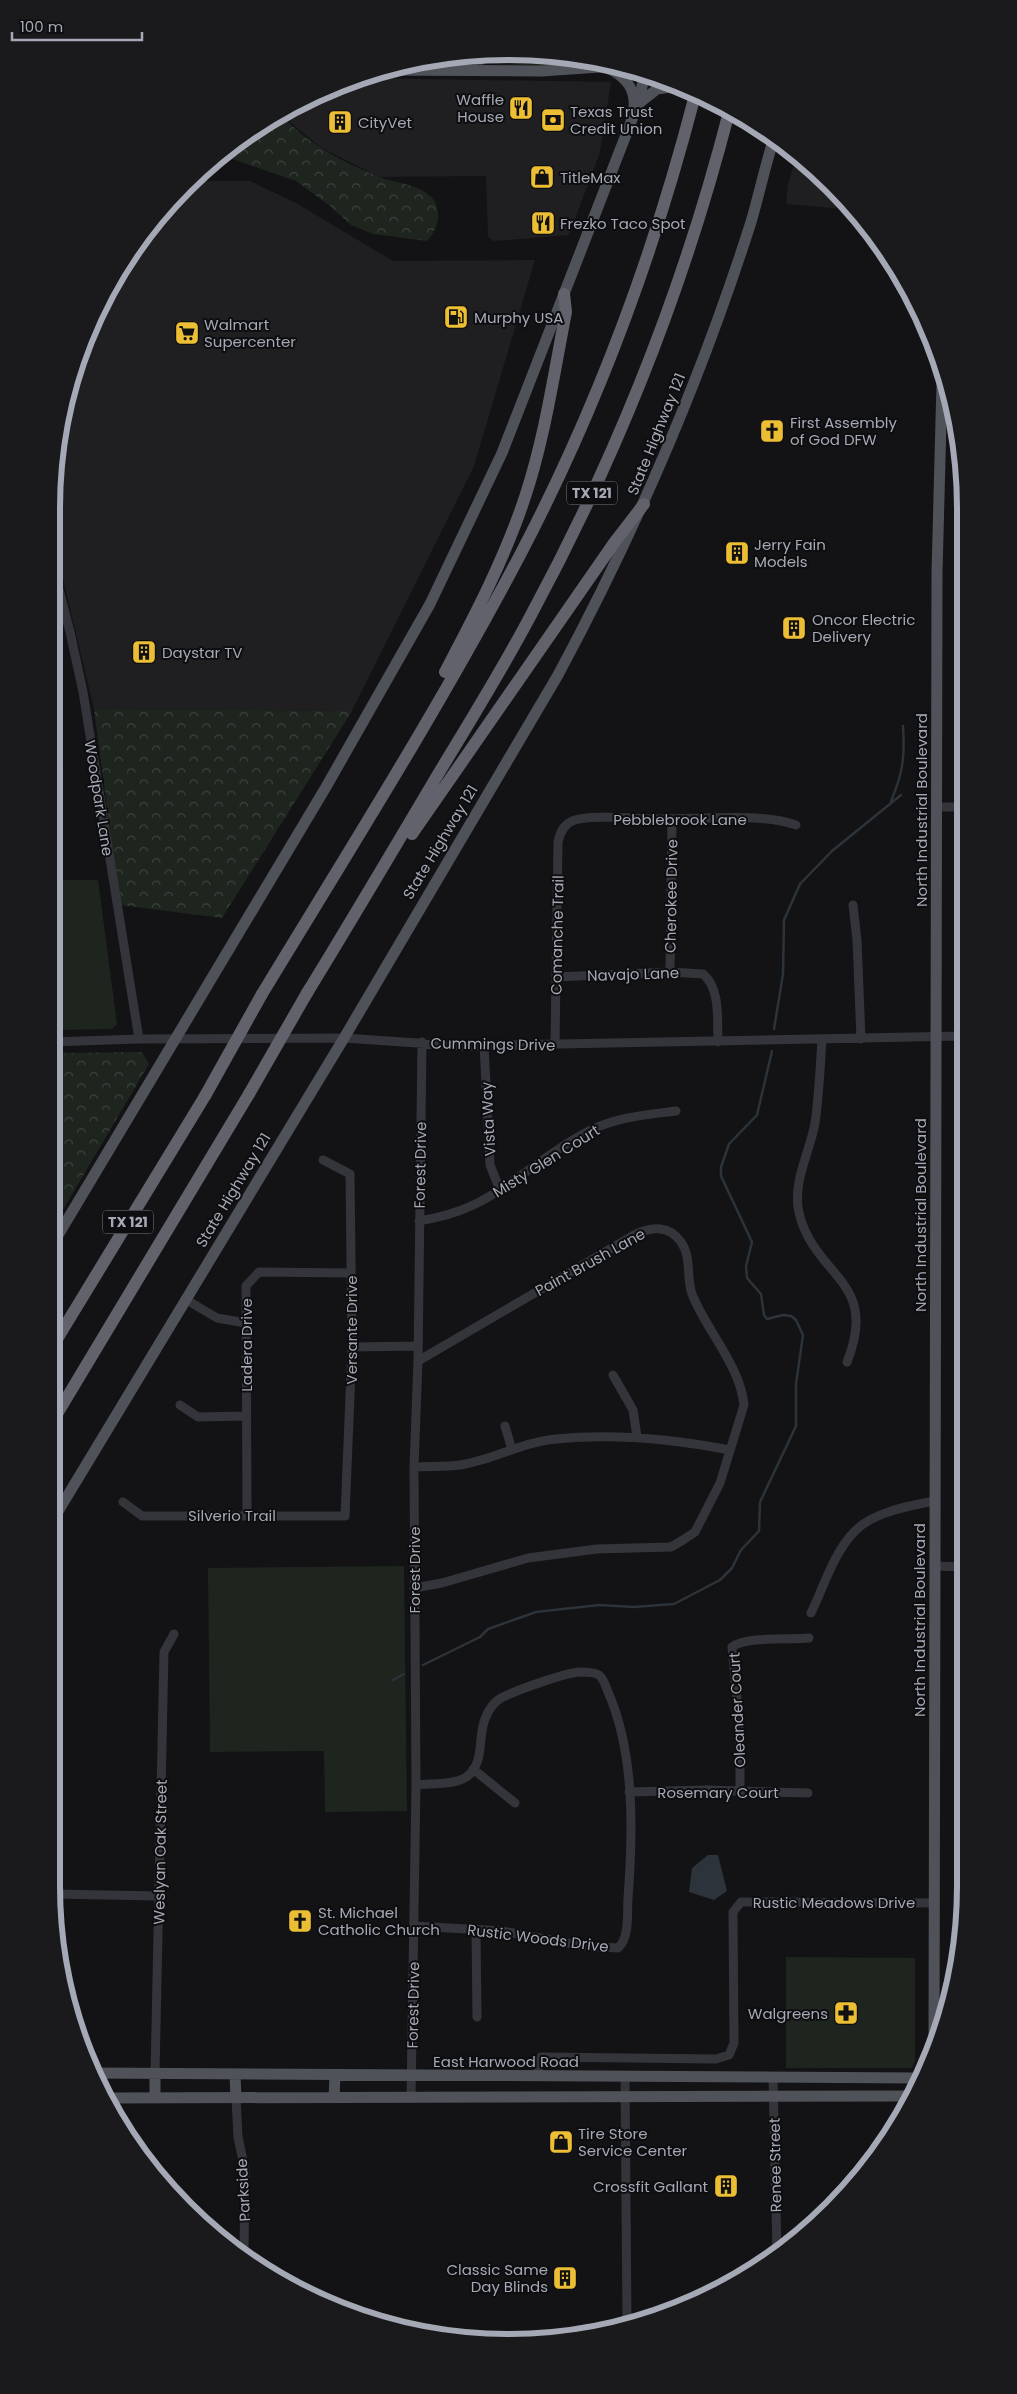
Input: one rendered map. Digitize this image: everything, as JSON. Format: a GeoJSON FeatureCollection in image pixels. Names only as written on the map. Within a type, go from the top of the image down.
{"type":"FeatureCollection","features":[{"type":"Feature","properties":{"kind":"highway","name":"TX 121"},"geometry":{"type":"LineString","coordinates":[[60,1334],[205,1096],[262,994],[475,638],[521,554],[594,396],[650,246],[693,100]]}},
{"type":"Feature","properties":{"kind":"highway","name":"TX 121"},"geometry":{"type":"LineString","coordinates":[[60,1409],[531,616],[601,473],[634,400],[666,316],[713,174],[728,117]]}},
{"type":"Feature","properties":{"kind":"highway"},"geometry":{"type":"LineString","coordinates":[[377,804],[378,789],[444,675],[487,592],[526,496],[540,444],[566,312],[564,294]]}},
{"type":"Feature","properties":{"kind":"highway"},"geometry":{"type":"LineString","coordinates":[[394,848],[410,837],[614,543],[644,504]]}},
{"type":"Feature","properties":{"kind":"main road"},"geometry":{"type":"LineString","coordinates":[[416,70],[559,70],[588,68]]}},
{"type":"Feature","properties":{"kind":"main road"},"geometry":{"type":"LineString","coordinates":[[620,74],[626,80],[635,101],[636,110]]}},
{"type":"Feature","properties":{"kind":"main road"},"geometry":{"type":"LineString","coordinates":[[60,1232],[326,787],[430,604],[502,453],[636,110],[643,81]]}},
{"type":"Feature","properties":{"kind":"main road"},"geometry":{"type":"LineString","coordinates":[[636,110],[657,89],[664,88]]}},
{"type":"Feature","properties":{"kind":"main road","name":"State Highway 121"},"geometry":{"type":"LineString","coordinates":[[60,1508],[344,1038],[558,674],[592,610],[644,504],[697,373],[750,223],[772,146]]}},
{"type":"Feature","properties":{"kind":"main road","name":"North Industrial Boulevard"},"geometry":{"type":"LineString","coordinates":[[934,2027],[937,573],[942,391]]}},
{"type":"Feature","properties":{"kind":"main road","name":"East Harwood Road"},"geometry":{"type":"LineString","coordinates":[[101,2073],[914,2078]]}},
{"type":"Feature","properties":{"kind":"main road"},"geometry":{"type":"LineString","coordinates":[[155,2074],[155,2098]]}},
{"type":"Feature","properties":{"kind":"main road"},"geometry":{"type":"LineString","coordinates":[[235,2074],[236,2098]]}},
{"type":"Feature","properties":{"kind":"main road"},"geometry":{"type":"LineString","coordinates":[[334,2098],[335,2075]]}},
{"type":"Feature","properties":{"kind":"main road"},"geometry":{"type":"LineString","coordinates":[[536,2098],[537,2076]]}},
{"type":"Feature","properties":{"kind":"main road"},"geometry":{"type":"LineString","coordinates":[[114,2098],[774,2098],[905,2096]]}},
{"type":"Feature","properties":{"kind":"street"},"geometry":{"type":"LineString","coordinates":[[479,61],[479,70]]}},
{"type":"Feature","properties":{"kind":"street","name":"Woodpark Lane"},"geometry":{"type":"LineString","coordinates":[[60,594],[83,692],[139,1039]]}},
{"type":"Feature","properties":{"kind":"street"},"geometry":{"type":"LineString","coordinates":[[936,807],[957,807]]}},
{"type":"Feature","properties":{"kind":"street","name":"Pebblebrook Lane"},"geometry":{"type":"LineString","coordinates":[[565,826],[574,820],[672,819],[757,819],[786,821],[796,825]]}},
{"type":"Feature","properties":{"kind":"street","name":"Cherokee Drive"},"geometry":{"type":"LineString","coordinates":[[670,972],[672,819]]}},
{"type":"Feature","properties":{"kind":"street","name":"Comanche Trail"},"geometry":{"type":"LineString","coordinates":[[555,1045],[558,842],[565,826]]}},
{"type":"Feature","properties":{"kind":"street"},"geometry":{"type":"LineString","coordinates":[[853,905],[858,940],[861,1039]]}},
{"type":"Feature","properties":{"kind":"street","name":"Navajo Lane"},"geometry":{"type":"LineString","coordinates":[[556,977],[670,972],[697,973],[708,978],[713,986],[718,1042]]}},
{"type":"Feature","properties":{"kind":"street","name":"Cummings Drive"},"geometry":{"type":"LineString","coordinates":[[60,1042],[177,1038],[344,1038],[461,1046],[957,1036]]}},
{"type":"Feature","properties":{"kind":"street"},"geometry":{"type":"LineString","coordinates":[[822,1040],[818,1103],[814,1126],[801,1172],[798,1191],[799,1212],[815,1248],[844,1284],[855,1308],[855,1342],[847,1362]]}},
{"type":"Feature","properties":{"kind":"street","name":"Forest Drive"},"geometry":{"type":"LineString","coordinates":[[411,2098],[416,1785],[414,1467],[418,1361],[422,1042]]}},
{"type":"Feature","properties":{"kind":"street","name":"Vista Way"},"geometry":{"type":"LineString","coordinates":[[484,1045],[490,1165],[500,1190]]}},
{"type":"Feature","properties":{"kind":"street","name":"Misty Glen Court"},"geometry":{"type":"LineString","coordinates":[[419,1221],[454,1214],[500,1190],[532,1166],[587,1132],[620,1118],[676,1111]]}},
{"type":"Feature","properties":{"kind":"street","name":"Versante Drive"},"geometry":{"type":"LineString","coordinates":[[323,1160],[350,1174],[352,1348],[345,1516]]}},
{"type":"Feature","properties":{"kind":"street","name":"Paint Brush Lane"},"geometry":{"type":"LineString","coordinates":[[414,1588],[442,1584],[528,1558],[567,1552],[670,1547],[695,1532],[720,1483],[742,1415],[743,1398],[732,1370],[691,1292],[689,1260],[681,1242],[666,1229],[649,1229],[636,1234],[418,1361]]}},
{"type":"Feature","properties":{"kind":"street","name":"Ladera Drive"},"geometry":{"type":"LineString","coordinates":[[247,1515],[246,1286],[259,1272],[351,1273]]}},
{"type":"Feature","properties":{"kind":"street"},"geometry":{"type":"LineString","coordinates":[[185,1299],[217,1318],[246,1323]]}},
{"type":"Feature","properties":{"kind":"street"},"geometry":{"type":"LineString","coordinates":[[352,1348],[418,1346]]}},
{"type":"Feature","properties":{"kind":"street"},"geometry":{"type":"LineString","coordinates":[[614,1375],[632,1410],[637,1437]]}},
{"type":"Feature","properties":{"kind":"street"},"geometry":{"type":"LineString","coordinates":[[180,1405],[198,1417],[247,1416]]}},
{"type":"Feature","properties":{"kind":"street"},"geometry":{"type":"LineString","coordinates":[[505,1426],[512,1450]]}},
{"type":"Feature","properties":{"kind":"street"},"geometry":{"type":"LineString","coordinates":[[414,1467],[460,1465],[556,1439],[637,1437],[690,1442],[730,1450]]}},
{"type":"Feature","properties":{"kind":"street"},"geometry":{"type":"LineString","coordinates":[[811,1612],[836,1558],[855,1531],[873,1519],[910,1506],[934,1501]]}},
{"type":"Feature","properties":{"kind":"street","name":"Silverio Trail"},"geometry":{"type":"LineString","coordinates":[[123,1502],[142,1516],[345,1516]]}},
{"type":"Feature","properties":{"kind":"street"},"geometry":{"type":"LineString","coordinates":[[934,1566],[957,1567]]}},
{"type":"Feature","properties":{"kind":"street","name":"Weslyan Oak Street"},"geometry":{"type":"LineString","coordinates":[[155,2074],[164,1652],[174,1634]]}},
{"type":"Feature","properties":{"kind":"street","name":"Oleander Court"},"geometry":{"type":"LineString","coordinates":[[740,1791],[740,1731],[732,1647],[737,1643],[745,1642],[809,1638]]}},
{"type":"Feature","properties":{"kind":"street","name":"Rustic Woods Drive"},"geometry":{"type":"LineString","coordinates":[[414,1926],[502,1931],[601,1948],[618,1948],[622,1945],[626,1933],[631,1857],[629,1792],[621,1732],[603,1680],[593,1673],[567,1675],[501,1699],[491,1707],[484,1720],[479,1757],[473,1770]]}},
{"type":"Feature","properties":{"kind":"street"},"geometry":{"type":"LineString","coordinates":[[416,1785],[457,1781],[470,1774],[473,1770],[515,1804]]}},
{"type":"Feature","properties":{"kind":"street","name":"Rosemary Court"},"geometry":{"type":"LineString","coordinates":[[629,1792],[740,1791],[808,1793]]}},
{"type":"Feature","properties":{"kind":"street"},"geometry":{"type":"LineString","coordinates":[[60,1894],[159,1896]]}},
{"type":"Feature","properties":{"kind":"street","name":"Rustic Meadows Drive"},"geometry":{"type":"LineString","coordinates":[[537,2076],[541,2057],[716,2059],[730,2055],[734,2043],[733,1912],[741,1902],[934,1902]]}},
{"type":"Feature","properties":{"kind":"street"},"geometry":{"type":"LineString","coordinates":[[476,1930],[477,2017]]}},
{"type":"Feature","properties":{"kind":"street"},"geometry":{"type":"LineString","coordinates":[[625,2076],[627,2318]]}},
{"type":"Feature","properties":{"kind":"street","name":"Renee Street"},"geometry":{"type":"LineString","coordinates":[[773,2078],[777,2245]]}},
{"type":"Feature","properties":{"kind":"street","name":"Parkside"},"geometry":{"type":"LineString","coordinates":[[236,2098],[238,2138],[245,2170],[244,2247]]}},
{"type":"Feature","properties":{"kind":"shaded area"},"geometry":{"type":"Polygon","coordinates":[[[382,78],[611,82],[600,152],[569,235],[494,241],[488,237],[486,176],[379,177],[320,147],[286,119],[337,94],[382,78]]]}},
{"type":"Feature","properties":{"kind":"shaded area"},"geometry":{"type":"Polygon","coordinates":[[[794,163],[826,191],[842,209],[786,204],[788,184],[794,163]]]}},
{"type":"Feature","properties":{"kind":"shaded area"},"geometry":{"type":"Polygon","coordinates":[[[202,181],[250,181],[296,203],[393,261],[535,260],[474,466],[352,711],[94,709],[60,567],[61,479],[69,421],[75,392],[84,364],[106,310],[120,284],[153,235],[191,191],[202,181]]]}},
{"type":"Feature","properties":{"kind":"shaded area"},"geometry":{"type":"Polygon","coordinates":[[[708,1855],[718,1855],[727,1891],[714,1900],[689,1892],[692,1868],[708,1855]]]}},
{"type":"Feature","properties":{"kind":"green space"},"geometry":{"type":"Polygon","coordinates":[[[538,61],[571,65],[545,66],[494,64],[495,62],[538,61]]]}},
{"type":"Feature","properties":{"kind":"green space"},"geometry":{"type":"Polygon","coordinates":[[[286,119],[304,136],[340,159],[377,176],[414,187],[428,194],[436,204],[438,221],[434,232],[427,241],[373,234],[351,225],[330,206],[296,181],[229,158],[286,119]]]}},
{"type":"Feature","properties":{"kind":"green space"},"geometry":{"type":"Polygon","coordinates":[[[94,709],[352,711],[222,918],[120,905],[94,709]]]}},
{"type":"Feature","properties":{"kind":"green space"},"geometry":{"type":"Polygon","coordinates":[[[60,880],[98,880],[117,1024],[112,1029],[60,1030],[60,880]]]}},
{"type":"Feature","properties":{"kind":"green space"},"geometry":{"type":"Polygon","coordinates":[[[142,1052],[149,1064],[60,1215],[60,1053],[142,1052]]]}},
{"type":"Feature","properties":{"kind":"green space"},"geometry":{"type":"Polygon","coordinates":[[[404,1566],[407,1811],[325,1812],[324,1751],[210,1752],[208,1568],[404,1566]]]}},
{"type":"Feature","properties":{"kind":"green space"},"geometry":{"type":"Polygon","coordinates":[[[786,1957],[915,1958],[915,2061],[912,2068],[786,2068],[786,1957]]]}},
{"type":"Feature","properties":{"kind":"waterway"},"geometry":{"type":"LineString","coordinates":[[891,801],[902,765],[904,747],[903,726]]}},
{"type":"Feature","properties":{"kind":"waterway"},"geometry":{"type":"LineString","coordinates":[[774,1029],[783,974],[784,920],[800,884],[832,851],[901,795]]}},
{"type":"Feature","properties":{"kind":"waterway"},"geometry":{"type":"LineString","coordinates":[[423,1665],[480,1637],[488,1629],[536,1612],[599,1605],[634,1607],[674,1604],[720,1580],[732,1568],[741,1550],[759,1531],[760,1502],[796,1426],[796,1384],[803,1335],[796,1320],[791,1316],[783,1315],[767,1319],[764,1315],[761,1294],[747,1278],[746,1266],[752,1242],[721,1176],[721,1167],[729,1144],[757,1115],[772,1051]]}},
{"type":"Feature","properties":{"kind":"waterway"},"geometry":{"type":"LineString","coordinates":[[393,1680],[404,1674]]}},
{"type":"Feature","properties":{"kind":"place","name":"Waffle House"},"geometry":{"type":"Point","coordinates":[521,108]}},
{"type":"Feature","properties":{"kind":"place","name":"Texas Trust Credit Union"},"geometry":{"type":"Point","coordinates":[553,120]}},
{"type":"Feature","properties":{"kind":"place","name":"CityVet"},"geometry":{"type":"Point","coordinates":[340,122]}},
{"type":"Feature","properties":{"kind":"place","name":"TitleMax"},"geometry":{"type":"Point","coordinates":[542,177]}},
{"type":"Feature","properties":{"kind":"place","name":"Frezko Taco Spot"},"geometry":{"type":"Point","coordinates":[543,223]}},
{"type":"Feature","properties":{"kind":"place","name":"Murphy USA"},"geometry":{"type":"Point","coordinates":[456,317]}},
{"type":"Feature","properties":{"kind":"place","name":"Walmart Supercenter"},"geometry":{"type":"Point","coordinates":[187,333]}},
{"type":"Feature","properties":{"kind":"place","name":"First Assembly of God DFW"},"geometry":{"type":"Point","coordinates":[772,431]}},
{"type":"Feature","properties":{"kind":"place","name":"Jerry Fain Models"},"geometry":{"type":"Point","coordinates":[737,553]}},
{"type":"Feature","properties":{"kind":"place","name":"Oncor Electric Delivery"},"geometry":{"type":"Point","coordinates":[794,628]}},
{"type":"Feature","properties":{"kind":"place","name":"Daystar TV"},"geometry":{"type":"Point","coordinates":[144,652]}},
{"type":"Feature","properties":{"kind":"place","name":"St. Michael Catholic Church"},"geometry":{"type":"Point","coordinates":[300,1921]}},
{"type":"Feature","properties":{"kind":"place","name":"Walgreens"},"geometry":{"type":"Point","coordinates":[846,2013]}},
{"type":"Feature","properties":{"kind":"place","name":"Tire Store Service Center"},"geometry":{"type":"Point","coordinates":[561,2142]}},
{"type":"Feature","properties":{"kind":"place","name":"Crossfit Gallant"},"geometry":{"type":"Point","coordinates":[726,2186]}},
{"type":"Feature","properties":{"kind":"place","name":"Classic Same Day Blinds"},"geometry":{"type":"Point","coordinates":[565,2278]}}]}
